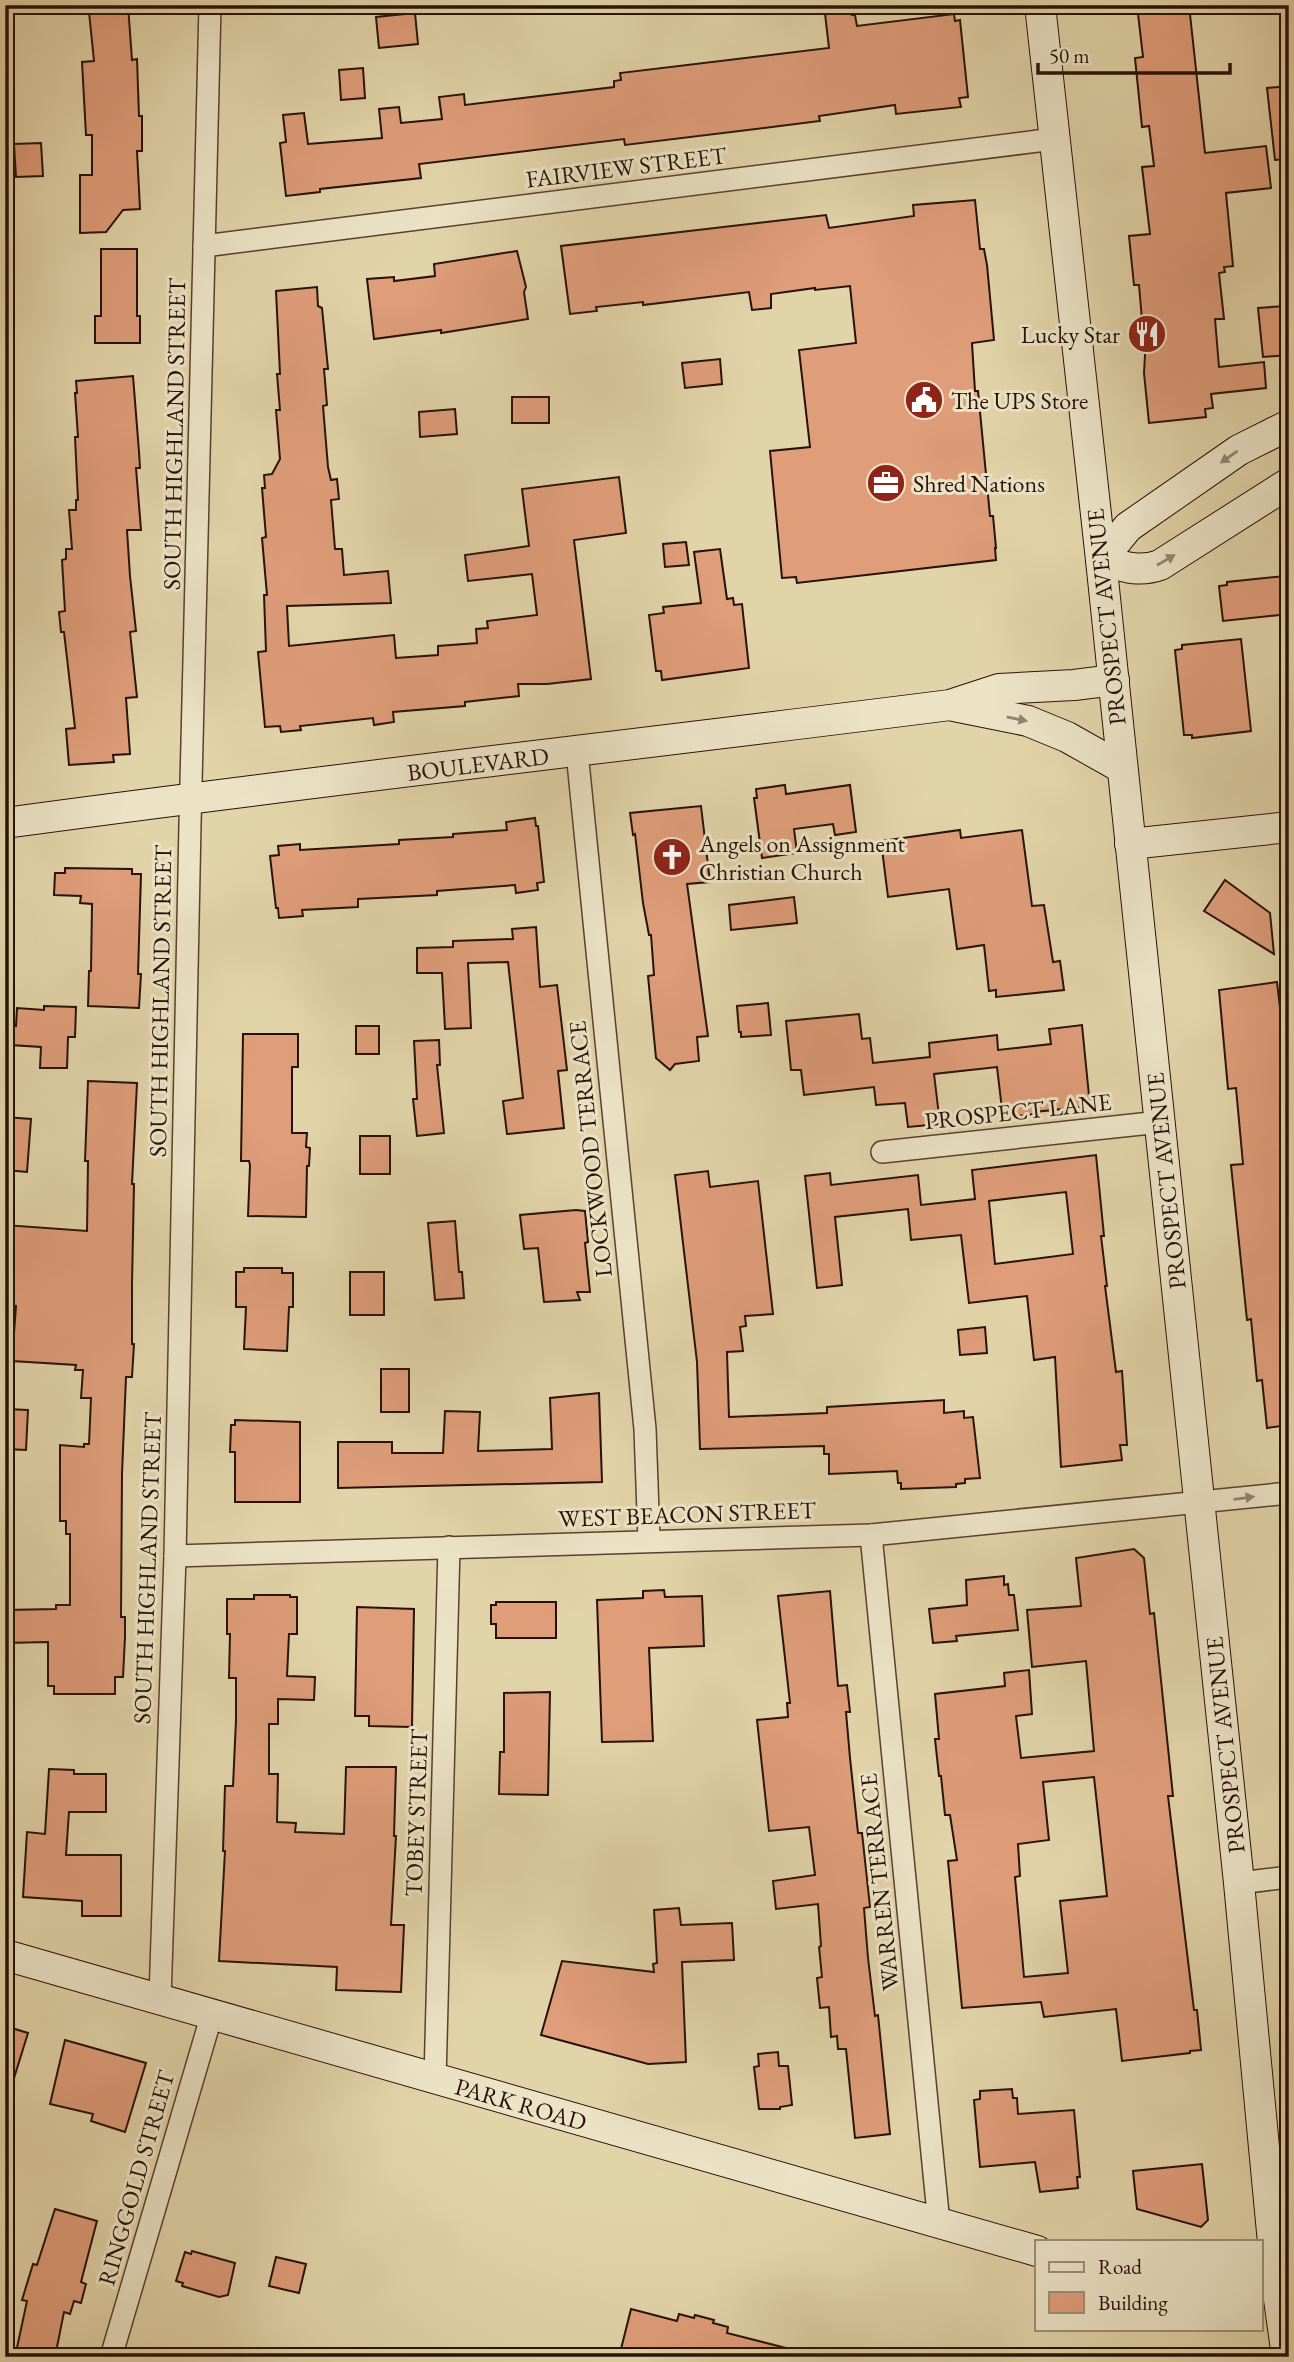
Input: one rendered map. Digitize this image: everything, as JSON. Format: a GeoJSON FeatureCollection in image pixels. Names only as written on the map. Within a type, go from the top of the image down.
{"type":"FeatureCollection","features":[{"type":"Feature","properties":{"kind":"main road","name":"PROSPECT AVENUE"},"geometry":{"type":"LineString","coordinates":[[1040,5],[1114,680],[1239,1883],[1277,2285],[1277,2321],[1287,2357]]}},
{"type":"Feature","properties":{"kind":"main road"},"geometry":{"type":"LineString","coordinates":[[1289,425],[1239,450],[1128,527],[1101,559],[1134,570],[1146,570],[1160,565],[1289,483]]}},
{"type":"Feature","properties":{"kind":"main road","name":"BOULEVARD"},"geometry":{"type":"LineString","coordinates":[[5,823],[191,797],[950,705],[999,689],[1114,680]]}},
{"type":"Feature","properties":{"kind":"main road","name":"BOULEVARD"},"geometry":{"type":"LineString","coordinates":[[950,705],[1027,721],[1067,737],[1122,768]]}},
{"type":"Feature","properties":{"kind":"main road"},"geometry":{"type":"LineString","coordinates":[[1130,844],[1289,827]]}},
{"type":"Feature","properties":{"kind":"main road","name":"PARK ROAD"},"geometry":{"type":"LineString","coordinates":[[5,1955],[1035,2250]]}},
{"type":"Feature","properties":{"kind":"street","name":"SOUTH HIGHLAND STREET"},"geometry":{"type":"LineString","coordinates":[[160,1998],[175,1556],[210,5]]}},
{"type":"Feature","properties":{"kind":"street","name":"FAIRVIEW STREET"},"geometry":{"type":"LineString","coordinates":[[204,246],[1054,139]]}},
{"type":"Feature","properties":{"kind":"street","name":"LOCKWOOD TERRACE"},"geometry":{"type":"LineString","coordinates":[[577,752],[645,1429],[649,1540]]}},
{"type":"Feature","properties":{"kind":"street","name":"PROSPECT LANE"},"geometry":{"type":"LineString","coordinates":[[882,1152],[1160,1122]]}},
{"type":"Feature","properties":{"kind":"street","name":"WEST BEACON STREET"},"geometry":{"type":"LineString","coordinates":[[175,1556],[872,1535],[1289,1493]]}},
{"type":"Feature","properties":{"kind":"street","name":"WARREN TERRACE"},"geometry":{"type":"LineString","coordinates":[[872,1535],[939,2224]]}},
{"type":"Feature","properties":{"kind":"street","name":"TOBEY STREET"},"geometry":{"type":"LineString","coordinates":[[435,2080],[449,1547]]}},
{"type":"Feature","properties":{"kind":"street"},"geometry":{"type":"LineString","coordinates":[[1239,1883],[1289,1877]]}},
{"type":"Feature","properties":{"kind":"street","name":"RINGGOLD STREET"},"geometry":{"type":"LineString","coordinates":[[111,2357],[212,2014]]}},
{"type":"Feature","properties":{"kind":"building"},"geometry":{"type":"Polygon","coordinates":[[[94,5],[128,5],[132,60],[137,59],[139,116],[142,116],[142,151],[137,151],[140,209],[123,210],[106,232],[80,233],[80,175],[92,175],[92,135],[86,135],[82,62],[94,61],[89,12],[95,12],[94,5]]]}},
{"type":"Feature","properties":{"kind":"building"},"geometry":{"type":"Polygon","coordinates":[[[824,5],[851,5],[857,26],[954,14],[955,21],[960,20],[968,97],[959,98],[961,107],[896,114],[895,105],[819,116],[820,121],[625,145],[624,139],[419,164],[421,178],[320,189],[320,192],[286,196],[280,143],[286,142],[283,115],[304,113],[308,144],[382,138],[379,109],[399,107],[401,123],[442,119],[439,97],[464,94],[465,105],[614,87],[614,81],[621,80],[620,73],[829,48],[824,5]]]}},
{"type":"Feature","properties":{"kind":"building"},"geometry":{"type":"Polygon","coordinates":[[[1137,5],[1189,5],[1205,153],[1266,146],[1271,188],[1226,193],[1233,266],[1224,267],[1225,272],[1219,273],[1224,319],[1215,319],[1219,367],[1264,362],[1266,388],[1211,394],[1213,408],[1205,409],[1206,417],[1149,423],[1139,285],[1134,285],[1129,236],[1150,234],[1142,167],[1154,166],[1149,126],[1142,127],[1135,58],[1143,57],[1137,5]]]}},
{"type":"Feature","properties":{"kind":"building"},"geometry":{"type":"Polygon","coordinates":[[[415,13],[418,44],[379,48],[376,17],[415,13]]]}},
{"type":"Feature","properties":{"kind":"building"},"geometry":{"type":"Polygon","coordinates":[[[363,68],[365,98],[341,100],[339,70],[363,68]]]}},
{"type":"Feature","properties":{"kind":"building"},"geometry":{"type":"Polygon","coordinates":[[[1289,86],[1289,159],[1275,160],[1267,88],[1289,86]]]}},
{"type":"Feature","properties":{"kind":"building"},"geometry":{"type":"Polygon","coordinates":[[[41,143],[43,176],[16,177],[14,144],[41,143]]]}},
{"type":"Feature","properties":{"kind":"building"},"geometry":{"type":"Polygon","coordinates":[[[975,200],[980,249],[984,249],[987,265],[994,340],[972,343],[975,391],[978,391],[996,560],[797,583],[796,577],[782,578],[770,451],[810,447],[799,350],[856,343],[850,286],[771,294],[771,308],[752,310],[749,292],[643,305],[643,302],[596,307],[597,311],[570,314],[561,246],[826,215],[829,228],[914,216],[913,205],[975,200]]]}},
{"type":"Feature","properties":{"kind":"building"},"geometry":{"type":"Polygon","coordinates":[[[101,249],[137,249],[137,316],[140,316],[140,343],[95,343],[95,316],[101,316],[101,249]]]}},
{"type":"Feature","properties":{"kind":"building"},"geometry":{"type":"Polygon","coordinates":[[[517,251],[526,287],[524,292],[528,319],[441,333],[441,330],[374,339],[367,279],[394,277],[394,281],[435,276],[434,264],[517,251]]]}},
{"type":"Feature","properties":{"kind":"building"},"geometry":{"type":"Polygon","coordinates":[[[317,287],[318,306],[322,308],[328,369],[324,369],[327,405],[323,406],[328,467],[331,480],[337,479],[339,499],[331,500],[335,549],[342,549],[344,575],[388,571],[391,603],[287,606],[289,646],[394,635],[396,658],[438,655],[438,646],[477,643],[476,629],[488,628],[487,621],[537,615],[532,574],[468,581],[465,555],[529,546],[522,489],[619,477],[626,533],[574,540],[591,679],[518,684],[519,696],[465,702],[465,706],[393,712],[394,722],[374,725],[373,718],[300,726],[301,730],[281,732],[280,726],[265,727],[258,652],[266,651],[264,595],[267,595],[262,538],[266,537],[262,488],[265,488],[264,475],[272,474],[280,459],[276,410],[280,410],[277,374],[280,374],[276,291],[317,287]]]}},
{"type":"Feature","properties":{"kind":"building"},"geometry":{"type":"Polygon","coordinates":[[[1285,306],[1289,355],[1263,357],[1258,308],[1285,306]]]}},
{"type":"Feature","properties":{"kind":"building"},"geometry":{"type":"Polygon","coordinates":[[[720,359],[722,384],[685,388],[682,363],[720,359]]]}},
{"type":"Feature","properties":{"kind":"building"},"geometry":{"type":"Polygon","coordinates":[[[133,376],[140,468],[136,468],[141,530],[127,530],[136,631],[130,632],[137,697],[126,698],[130,754],[113,755],[114,762],[69,765],[66,729],[75,728],[64,632],[61,632],[59,612],[65,611],[62,560],[66,559],[66,549],[72,549],[69,510],[76,510],[78,500],[76,381],[133,376]]]}},
{"type":"Feature","properties":{"kind":"building"},"geometry":{"type":"Polygon","coordinates":[[[512,397],[549,397],[549,423],[512,423],[512,397]]]}},
{"type":"Feature","properties":{"kind":"building"},"geometry":{"type":"Polygon","coordinates":[[[455,409],[457,434],[420,437],[419,412],[455,409]]]}},
{"type":"Feature","properties":{"kind":"building"},"geometry":{"type":"Polygon","coordinates":[[[686,542],[689,565],[665,567],[663,544],[686,542]]]}},
{"type":"Feature","properties":{"kind":"building"},"geometry":{"type":"Polygon","coordinates":[[[720,549],[727,599],[733,598],[734,605],[742,604],[749,668],[662,680],[661,671],[656,671],[649,615],[664,613],[663,607],[701,603],[694,552],[720,549]]]}},
{"type":"Feature","properties":{"kind":"building"},"geometry":{"type":"Polygon","coordinates":[[[1285,576],[1289,614],[1223,621],[1219,586],[1227,585],[1227,582],[1285,576]]]}},
{"type":"Feature","properties":{"kind":"building"},"geometry":{"type":"Polygon","coordinates":[[[1241,639],[1251,731],[1192,738],[1192,735],[1184,735],[1175,650],[1182,649],[1182,645],[1241,639]]]}},
{"type":"Feature","properties":{"kind":"building"},"geometry":{"type":"Polygon","coordinates":[[[785,785],[786,794],[850,785],[856,832],[835,835],[833,824],[794,829],[797,853],[762,858],[754,798],[757,798],[756,789],[785,785]]]}},
{"type":"Feature","properties":{"kind":"building"},"geometry":{"type":"Polygon","coordinates":[[[701,806],[710,882],[687,884],[708,1036],[697,1037],[699,1061],[675,1064],[670,1070],[656,1058],[648,976],[654,975],[651,935],[643,903],[630,813],[701,806]]]}},
{"type":"Feature","properties":{"kind":"building"},"geometry":{"type":"Polygon","coordinates":[[[535,818],[544,882],[537,883],[538,890],[516,893],[515,885],[437,891],[437,895],[358,899],[358,907],[302,910],[303,916],[279,918],[270,856],[279,855],[278,846],[300,844],[300,850],[399,844],[399,840],[507,830],[506,822],[535,818]]]}},
{"type":"Feature","properties":{"kind":"building"},"geometry":{"type":"Polygon","coordinates":[[[960,830],[961,838],[1022,830],[1032,906],[1044,905],[1053,962],[1060,961],[1064,990],[996,997],[996,990],[989,991],[984,945],[957,949],[949,889],[888,897],[881,841],[960,830]]]}},
{"type":"Feature","properties":{"kind":"building"},"geometry":{"type":"Polygon","coordinates":[[[65,868],[132,869],[132,874],[141,874],[139,1008],[88,1006],[92,904],[80,903],[81,896],[54,895],[55,873],[65,873],[65,868]]]}},
{"type":"Feature","properties":{"kind":"building"},"geometry":{"type":"Polygon","coordinates":[[[1225,880],[1270,913],[1274,954],[1204,911],[1225,880]]]}},
{"type":"Feature","properties":{"kind":"building"},"geometry":{"type":"Polygon","coordinates":[[[794,897],[797,923],[731,930],[729,905],[794,897]]]}},
{"type":"Feature","properties":{"kind":"building"},"geometry":{"type":"Polygon","coordinates":[[[536,927],[540,987],[557,985],[567,1070],[558,1071],[564,1128],[507,1134],[503,1101],[523,1098],[508,962],[468,963],[471,1028],[445,1029],[442,973],[417,973],[417,948],[453,947],[453,941],[513,939],[512,929],[536,927]]]}},
{"type":"Feature","properties":{"kind":"building"},"geometry":{"type":"Polygon","coordinates":[[[1277,982],[1285,1051],[1289,1050],[1289,1425],[1267,1428],[1262,1380],[1257,1381],[1251,1319],[1247,1320],[1231,1165],[1243,1164],[1236,1088],[1228,1089],[1219,990],[1277,982]]]}},
{"type":"Feature","properties":{"kind":"building"},"geometry":{"type":"Polygon","coordinates":[[[768,1003],[771,1035],[741,1037],[737,1006],[768,1003]]]}},
{"type":"Feature","properties":{"kind":"building"},"geometry":{"type":"Polygon","coordinates":[[[44,1006],[76,1007],[75,1037],[68,1037],[67,1068],[40,1068],[41,1047],[10,1045],[11,1025],[16,1026],[17,1008],[44,1010],[44,1006]]]}},
{"type":"Feature","properties":{"kind":"building"},"geometry":{"type":"Polygon","coordinates":[[[859,1014],[862,1039],[870,1038],[873,1063],[930,1057],[929,1043],[997,1035],[998,1050],[1051,1044],[1049,1029],[1082,1025],[1090,1106],[1003,1118],[997,1067],[934,1074],[940,1124],[908,1127],[905,1103],[876,1105],[874,1087],[804,1095],[801,1070],[791,1070],[786,1021],[859,1014]]]}},
{"type":"Feature","properties":{"kind":"building"},"geometry":{"type":"Polygon","coordinates":[[[356,1026],[379,1026],[379,1054],[356,1054],[356,1026]]]}},
{"type":"Feature","properties":{"kind":"building"},"geometry":{"type":"Polygon","coordinates":[[[243,1034],[298,1034],[298,1067],[292,1067],[292,1133],[307,1133],[306,1147],[310,1148],[306,1217],[248,1216],[250,1165],[249,1161],[241,1161],[243,1034]]]}},
{"type":"Feature","properties":{"kind":"building"},"geometry":{"type":"Polygon","coordinates":[[[439,1040],[440,1065],[437,1065],[444,1133],[417,1136],[413,1099],[417,1099],[414,1041],[439,1040]]]}},
{"type":"Feature","properties":{"kind":"building"},"geometry":{"type":"Polygon","coordinates":[[[88,1081],[137,1083],[132,1184],[134,1344],[132,1377],[126,1377],[122,1474],[121,1617],[125,1617],[123,1677],[115,1677],[115,1694],[54,1694],[54,1686],[48,1686],[48,1642],[5,1643],[5,1610],[56,1609],[56,1605],[70,1605],[70,1534],[66,1534],[66,1521],[60,1521],[60,1445],[84,1447],[84,1444],[89,1444],[91,1398],[81,1398],[83,1370],[75,1370],[76,1365],[12,1361],[16,1306],[5,1305],[5,1225],[87,1231],[88,1161],[85,1161],[88,1081]]]}},
{"type":"Feature","properties":{"kind":"building"},"geometry":{"type":"Polygon","coordinates":[[[5,1117],[31,1119],[27,1172],[5,1170],[5,1117]]]}},
{"type":"Feature","properties":{"kind":"building"},"geometry":{"type":"Polygon","coordinates":[[[360,1136],[390,1136],[390,1174],[360,1174],[360,1136]]]}},
{"type":"Feature","properties":{"kind":"building"},"geometry":{"type":"Polygon","coordinates":[[[1096,1155],[1104,1236],[1101,1236],[1105,1286],[1116,1372],[1122,1371],[1127,1445],[1120,1445],[1122,1460],[1061,1467],[1055,1357],[1034,1360],[1027,1296],[969,1303],[961,1235],[911,1240],[908,1209],[835,1217],[842,1285],[817,1288],[805,1176],[830,1173],[831,1185],[918,1175],[921,1205],[975,1199],[972,1170],[1096,1155]],[[1066,1192],[989,1201],[995,1264],[1073,1254],[1066,1192]]]}},
{"type":"Feature","properties":{"kind":"building"},"geometry":{"type":"Polygon","coordinates":[[[708,1171],[710,1187],[758,1181],[773,1314],[745,1316],[746,1326],[740,1327],[743,1351],[727,1352],[729,1417],[827,1413],[827,1407],[944,1400],[944,1413],[964,1411],[964,1418],[973,1417],[980,1478],[965,1479],[965,1483],[956,1484],[956,1487],[901,1489],[897,1471],[829,1474],[829,1454],[824,1454],[824,1446],[700,1449],[697,1362],[675,1175],[708,1171]]]}},
{"type":"Feature","properties":{"kind":"building"},"geometry":{"type":"Polygon","coordinates":[[[585,1211],[590,1292],[577,1292],[580,1300],[544,1302],[538,1248],[524,1249],[520,1215],[585,1211]]]}},
{"type":"Feature","properties":{"kind":"building"},"geometry":{"type":"Polygon","coordinates":[[[455,1221],[464,1298],[435,1300],[428,1223],[455,1221]]]}},
{"type":"Feature","properties":{"kind":"building"},"geometry":{"type":"Polygon","coordinates":[[[244,1268],[282,1268],[282,1273],[293,1273],[293,1307],[289,1307],[287,1351],[244,1349],[246,1307],[236,1307],[236,1272],[244,1272],[244,1268]]]}},
{"type":"Feature","properties":{"kind":"building"},"geometry":{"type":"Polygon","coordinates":[[[350,1272],[384,1272],[384,1315],[350,1315],[350,1272]]]}},
{"type":"Feature","properties":{"kind":"building"},"geometry":{"type":"Polygon","coordinates":[[[985,1327],[987,1353],[960,1355],[958,1330],[985,1327]]]}},
{"type":"Feature","properties":{"kind":"building"},"geometry":{"type":"Polygon","coordinates":[[[381,1369],[409,1369],[409,1412],[381,1412],[381,1369]]]}},
{"type":"Feature","properties":{"kind":"building"},"geometry":{"type":"Polygon","coordinates":[[[599,1393],[602,1482],[338,1488],[338,1442],[392,1442],[392,1453],[443,1453],[445,1411],[480,1412],[478,1451],[552,1449],[550,1398],[599,1393]]]}},
{"type":"Feature","properties":{"kind":"building"},"geometry":{"type":"Polygon","coordinates":[[[6,1409],[28,1410],[26,1450],[5,1449],[6,1409]]]}},
{"type":"Feature","properties":{"kind":"building"},"geometry":{"type":"Polygon","coordinates":[[[235,1420],[300,1422],[300,1502],[235,1502],[235,1452],[230,1452],[231,1425],[235,1425],[235,1420]]]}},
{"type":"Feature","properties":{"kind":"building"},"geometry":{"type":"Polygon","coordinates":[[[1134,1549],[1144,1558],[1150,1614],[1154,1613],[1173,1796],[1168,1796],[1201,2050],[1190,2053],[1122,2061],[1116,2009],[1044,2017],[1041,2002],[962,2008],[948,1861],[957,1860],[950,1815],[945,1815],[939,1776],[935,1739],[939,1739],[935,1694],[1005,1686],[1004,1673],[1029,1670],[1032,1714],[1016,1716],[1021,1758],[1094,1751],[1086,1661],[1032,1667],[1027,1610],[1081,1606],[1076,1558],[1134,1549]],[[1094,1777],[1043,1782],[1049,1840],[1018,1844],[1020,1876],[1015,1877],[1024,1977],[1068,1973],[1060,1901],[1107,1896],[1094,1777]]]}},
{"type":"Feature","properties":{"kind":"building"},"geometry":{"type":"Polygon","coordinates":[[[1004,1576],[1004,1585],[1008,1584],[1009,1595],[1014,1595],[1018,1630],[956,1636],[957,1641],[933,1643],[929,1609],[967,1605],[966,1580],[1004,1576]]]}},
{"type":"Feature","properties":{"kind":"building"},"geometry":{"type":"Polygon","coordinates":[[[664,1590],[665,1597],[702,1596],[704,1646],[649,1648],[653,1741],[602,1742],[597,1600],[643,1598],[643,1591],[664,1590]]]}},
{"type":"Feature","properties":{"kind":"building"},"geometry":{"type":"Polygon","coordinates":[[[830,1591],[838,1686],[847,1685],[850,1712],[846,1712],[850,1758],[870,1907],[864,1908],[868,1958],[875,2016],[878,2015],[890,2134],[855,2138],[846,2049],[838,2049],[837,2036],[831,2037],[829,2007],[820,2008],[817,1978],[822,1977],[818,1904],[776,1909],[773,1881],[815,1875],[809,1827],[769,1831],[757,1720],[788,1717],[787,1703],[790,1703],[778,1596],[830,1591]]]}},
{"type":"Feature","properties":{"kind":"building"},"geometry":{"type":"Polygon","coordinates":[[[254,1595],[297,1597],[297,1634],[289,1634],[287,1676],[315,1677],[314,1700],[278,1699],[278,1724],[269,1724],[269,1774],[278,1774],[277,1822],[296,1823],[295,1832],[344,1834],[346,1767],[396,1767],[396,1836],[391,1925],[404,1925],[401,1992],[336,1990],[337,1967],[219,1961],[225,1851],[225,1786],[233,1786],[236,1720],[236,1678],[229,1678],[230,1634],[227,1634],[227,1599],[254,1599],[254,1595]]]}},
{"type":"Feature","properties":{"kind":"building"},"geometry":{"type":"Polygon","coordinates":[[[496,1602],[556,1602],[556,1638],[496,1638],[496,1624],[491,1624],[491,1605],[496,1605],[496,1602]]]}},
{"type":"Feature","properties":{"kind":"building"},"geometry":{"type":"Polygon","coordinates":[[[357,1607],[414,1609],[412,1727],[369,1726],[369,1716],[355,1716],[357,1607]]]}},
{"type":"Feature","properties":{"kind":"building"},"geometry":{"type":"Polygon","coordinates":[[[550,1692],[548,1795],[499,1794],[500,1752],[504,1752],[504,1693],[550,1692]]]}},
{"type":"Feature","properties":{"kind":"building"},"geometry":{"type":"Polygon","coordinates":[[[49,1769],[74,1770],[74,1774],[106,1774],[106,1812],[69,1812],[66,1855],[121,1855],[121,1916],[82,1916],[82,1901],[23,1897],[27,1832],[45,1834],[49,1769]]]}},
{"type":"Feature","properties":{"kind":"building"},"geometry":{"type":"Polygon","coordinates":[[[679,1908],[681,1925],[732,1923],[734,1960],[682,1962],[686,2062],[648,2064],[541,2035],[562,1961],[654,1972],[653,1964],[657,1963],[654,1910],[679,1908]]]}},
{"type":"Feature","properties":{"kind":"building"},"geometry":{"type":"Polygon","coordinates":[[[5,2026],[28,2033],[10,2091],[5,2090],[5,2026]]]}},
{"type":"Feature","properties":{"kind":"building"},"geometry":{"type":"Polygon","coordinates":[[[65,2040],[146,2063],[125,2132],[91,2121],[93,2114],[50,2104],[65,2040]]]}},
{"type":"Feature","properties":{"kind":"building"},"geometry":{"type":"Polygon","coordinates":[[[778,2052],[779,2066],[788,2066],[792,2105],[780,2109],[759,2109],[754,2067],[759,2066],[758,2054],[778,2052]]]}},
{"type":"Feature","properties":{"kind":"building"},"geometry":{"type":"Polygon","coordinates":[[[1012,2089],[1013,2098],[1017,2098],[1018,2114],[1074,2110],[1080,2177],[1077,2177],[1078,2188],[1040,2192],[1035,2162],[980,2167],[974,2100],[980,2099],[980,2091],[1012,2089]]]}},
{"type":"Feature","properties":{"kind":"building"},"geometry":{"type":"Polygon","coordinates":[[[1202,2164],[1208,2220],[1201,2227],[1137,2209],[1133,2171],[1202,2164]]]}},
{"type":"Feature","properties":{"kind":"building"},"geometry":{"type":"Polygon","coordinates":[[[55,2209],[97,2221],[81,2282],[86,2284],[81,2303],[74,2301],[70,2314],[64,2312],[55,2357],[15,2357],[27,2301],[22,2300],[33,2264],[37,2265],[55,2209]]]}},
{"type":"Feature","properties":{"kind":"building"},"geometry":{"type":"Polygon","coordinates":[[[192,2251],[235,2263],[228,2295],[219,2297],[182,2286],[183,2283],[176,2281],[185,2252],[191,2254],[192,2251]]]}},
{"type":"Feature","properties":{"kind":"building"},"geometry":{"type":"Polygon","coordinates":[[[276,2257],[306,2264],[299,2293],[269,2286],[276,2257]]]}},
{"type":"Feature","properties":{"kind":"building"},"geometry":{"type":"Polygon","coordinates":[[[631,2309],[677,2321],[679,2314],[714,2320],[713,2323],[728,2327],[727,2333],[790,2349],[789,2357],[619,2357],[631,2309]]]}},
{"type":"Feature","properties":{"kind":"place","name":"Lucky Star"},"geometry":{"type":"Point","coordinates":[1147,334]}},
{"type":"Feature","properties":{"kind":"place","name":"The UPS Store"},"geometry":{"type":"Point","coordinates":[924,400]}},
{"type":"Feature","properties":{"kind":"place","name":"Shred Nations"},"geometry":{"type":"Point","coordinates":[886,483]}},
{"type":"Feature","properties":{"kind":"place","name":"Angels on Assignment Christian Church"},"geometry":{"type":"Point","coordinates":[672,857]}}]}
